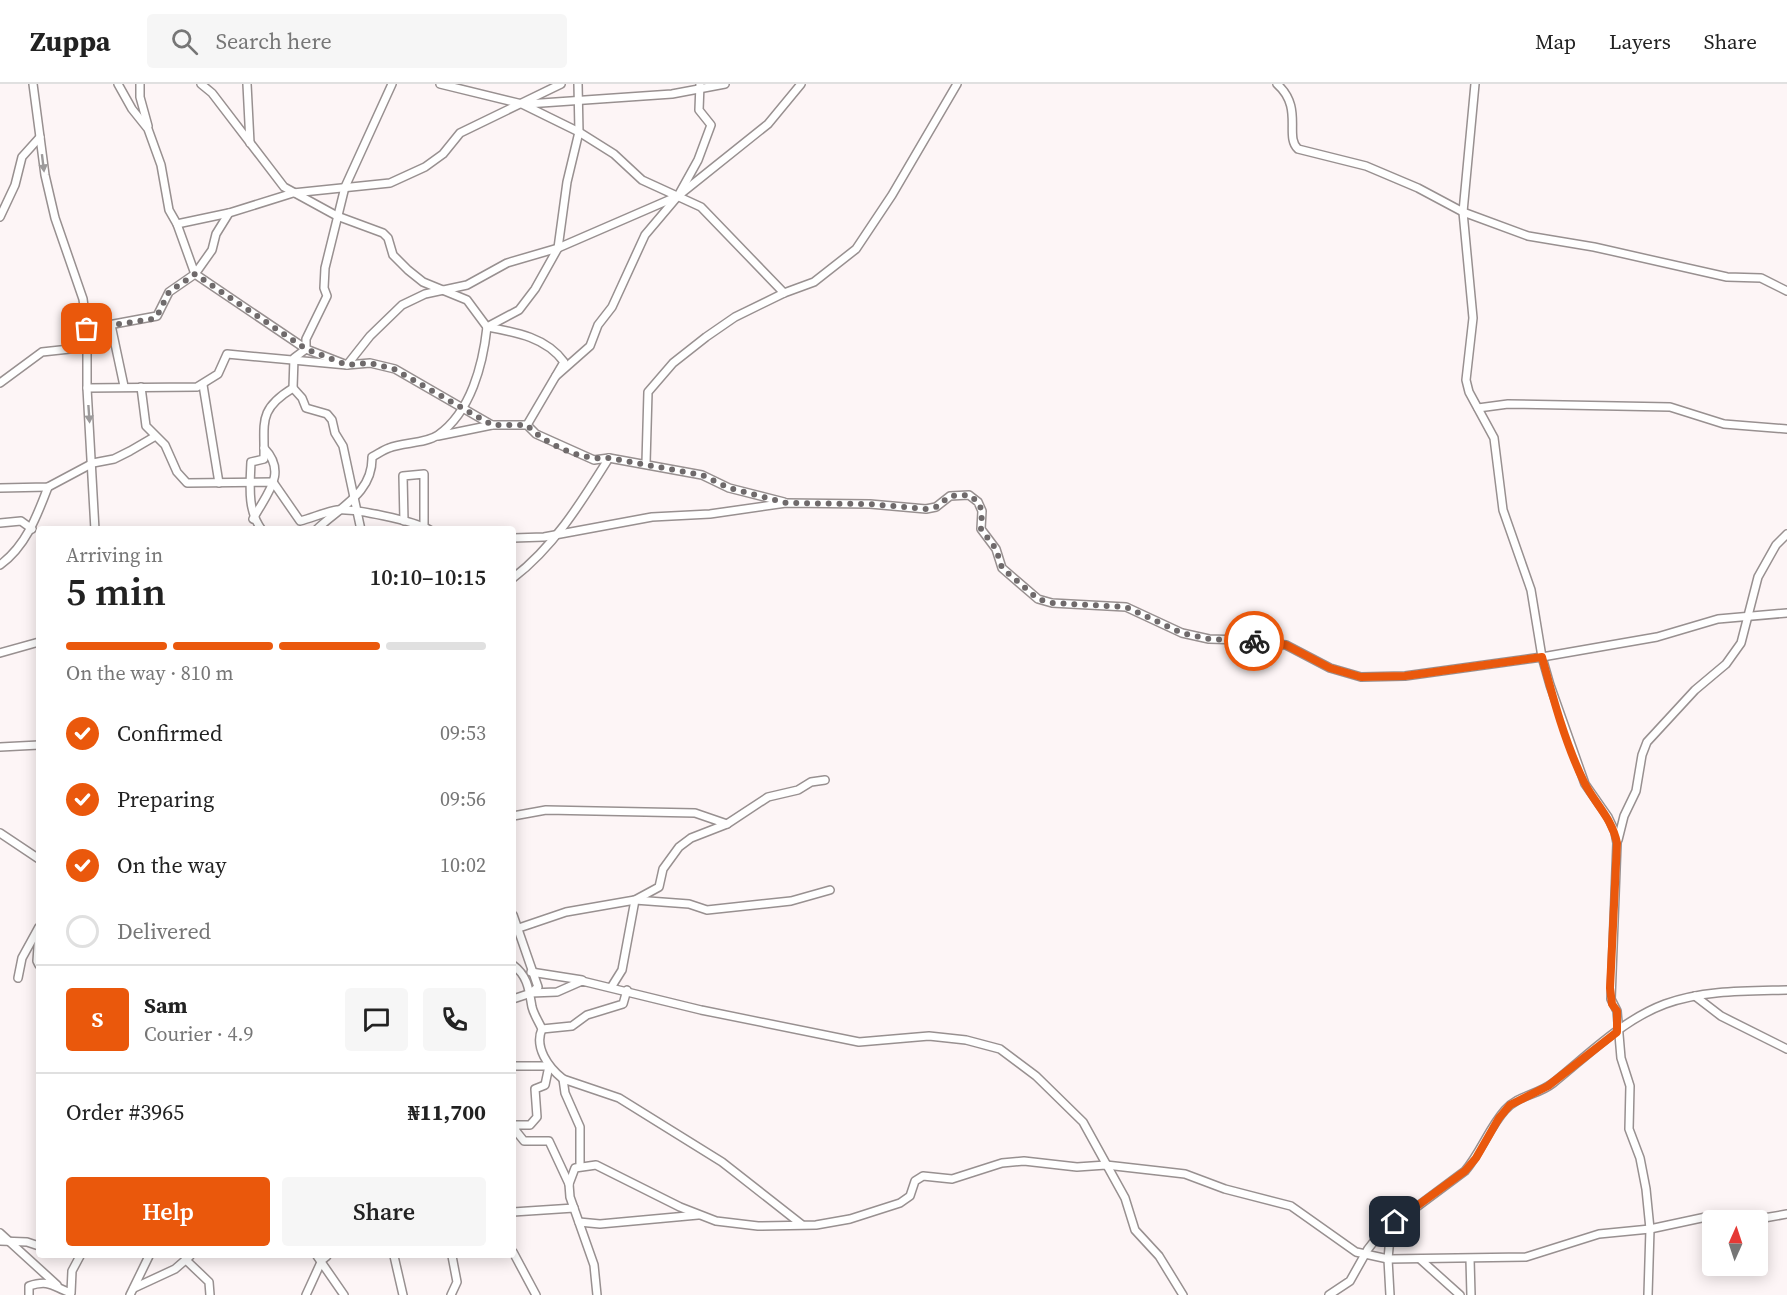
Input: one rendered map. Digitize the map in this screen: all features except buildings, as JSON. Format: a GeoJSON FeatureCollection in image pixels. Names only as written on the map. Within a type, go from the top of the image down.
{"type":"FeatureCollection","features":[{"type":"Feature","properties":{"kind":"street"},"geometry":{"type":"LineString","coordinates":[[33,84],[45,175],[55,218],[83,299],[88,347],[87,388],[95,526]]}},
{"type":"Feature","properties":{"kind":"street"},"geometry":{"type":"LineString","coordinates":[[118,84],[132,109],[148,129]]}},
{"type":"Feature","properties":{"kind":"street"},"geometry":{"type":"LineString","coordinates":[[140,84],[140,97],[161,165],[169,210],[177,224],[195,274],[306,349],[347,365]]}},
{"type":"Feature","properties":{"kind":"street"},"geometry":{"type":"LineString","coordinates":[[201,84],[212,93],[284,187],[337,216],[383,233],[388,238],[393,255],[408,270],[423,282],[467,300],[487,327],[519,332],[557,352],[564,362],[527,425]]}},
{"type":"Feature","properties":{"kind":"street"},"geometry":{"type":"LineString","coordinates":[[247,84],[250,143]]}},
{"type":"Feature","properties":{"kind":"street"},"geometry":{"type":"LineString","coordinates":[[306,349],[306,339],[327,296],[324,288],[325,268],[345,187],[392,84]]}},
{"type":"Feature","properties":{"kind":"street"},"geometry":{"type":"LineString","coordinates":[[440,84],[522,104],[579,132],[614,154],[642,180],[700,207],[722,232],[775,280],[784,293]]}},
{"type":"Feature","properties":{"kind":"street"},"geometry":{"type":"LineString","coordinates":[[177,224],[229,213],[296,193],[390,183],[409,175],[443,154],[460,133],[561,84]]}},
{"type":"Feature","properties":{"kind":"street"},"geometry":{"type":"LineString","coordinates":[[487,327],[519,310],[535,289],[558,248],[567,182],[579,132],[578,84]]}},
{"type":"Feature","properties":{"kind":"street"},"geometry":{"type":"LineString","coordinates":[[522,104],[672,94],[700,85],[725,84]]}},
{"type":"Feature","properties":{"kind":"street"},"geometry":{"type":"LineString","coordinates":[[556,376],[590,346],[598,325],[612,307],[645,235],[678,196],[768,124],[801,84]]}},
{"type":"Feature","properties":{"kind":"street"},"geometry":{"type":"LineString","coordinates":[[646,463],[648,393],[673,363],[706,337],[735,317],[784,293],[814,282],[856,249],[892,195],[957,84]]}},
{"type":"Feature","properties":{"kind":"street"},"geometry":{"type":"LineString","coordinates":[[1277,84],[1287,92],[1293,106],[1293,142],[1298,149],[1366,166],[1418,188],[1463,212],[1538,239],[1594,247],[1727,277],[1761,278],[1778,289],[1787,291]]}},
{"type":"Feature","properties":{"kind":"street"},"geometry":{"type":"LineString","coordinates":[[1475,84],[1463,212],[1473,318],[1466,380],[1494,438],[1503,510],[1532,590],[1542,657],[1585,783],[1608,817],[1617,843]]}},
{"type":"Feature","properties":{"kind":"street"},"geometry":{"type":"LineString","coordinates":[[347,365],[370,336],[402,305],[425,294],[467,285],[507,263],[558,248],[678,196],[698,160],[711,125],[699,110],[700,85]]}},
{"type":"Feature","properties":{"kind":"street"},"geometry":{"type":"LineString","coordinates":[[0,217],[15,185],[22,158],[40,137]]}},
{"type":"Feature","properties":{"kind":"street"},"geometry":{"type":"LineString","coordinates":[[87,329],[157,316],[169,292],[195,274],[212,250],[216,234],[229,213]]}},
{"type":"Feature","properties":{"kind":"street"},"geometry":{"type":"LineString","coordinates":[[111,325],[124,386]]}},
{"type":"Feature","properties":{"kind":"street"},"geometry":{"type":"LineString","coordinates":[[438,436],[462,406],[476,381],[487,327]]}},
{"type":"Feature","properties":{"kind":"street"},"geometry":{"type":"LineString","coordinates":[[0,383],[42,352],[88,347]]}},
{"type":"Feature","properties":{"kind":"street"},"geometry":{"type":"LineString","coordinates":[[294,358],[306,349]]}},
{"type":"Feature","properties":{"kind":"street"},"geometry":{"type":"LineString","coordinates":[[87,388],[203,385],[218,374],[227,354],[294,358],[347,365],[370,363],[394,369],[492,425]]}},
{"type":"Feature","properties":{"kind":"street"},"geometry":{"type":"LineString","coordinates":[[294,358],[293,388],[302,398],[306,408],[327,414],[343,446],[360,526]]}},
{"type":"Feature","properties":{"kind":"street"},"geometry":{"type":"LineString","coordinates":[[203,385],[219,483]]}},
{"type":"Feature","properties":{"kind":"street"},"geometry":{"type":"LineString","coordinates":[[141,387],[146,426],[154,437],[165,445],[177,472],[187,483],[273,482]]}},
{"type":"Feature","properties":{"kind":"street"},"geometry":{"type":"LineString","coordinates":[[259,526],[253,519],[251,462],[264,459],[263,418],[280,396],[293,388]]}},
{"type":"Feature","properties":{"kind":"street"},"geometry":{"type":"LineString","coordinates":[[1478,408],[1508,404],[1670,407],[1724,424],[1787,429]]}},
{"type":"Feature","properties":{"kind":"street"},"geometry":{"type":"LineString","coordinates":[[320,526],[367,485],[373,471],[372,457],[389,448],[492,425],[527,425],[536,434],[594,460],[609,458],[646,463],[702,475],[729,488],[786,503]]}},
{"type":"Feature","properties":{"kind":"street"},"geometry":{"type":"LineString","coordinates":[[0,488],[48,487],[93,463],[114,459],[154,437]]}},
{"type":"Feature","properties":{"kind":"street"},"geometry":{"type":"LineString","coordinates":[[253,519],[273,482],[277,468],[273,457],[264,448]]}},
{"type":"Feature","properties":{"kind":"street"},"geometry":{"type":"LineString","coordinates":[[516,576],[532,564],[556,534],[609,458]]}},
{"type":"Feature","properties":{"kind":"street"},"geometry":{"type":"LineString","coordinates":[[404,520],[403,476],[424,474],[427,526]]}},
{"type":"Feature","properties":{"kind":"street"},"geometry":{"type":"LineString","coordinates":[[273,482],[300,521],[337,510],[356,511],[404,520],[421,526]]}},
{"type":"Feature","properties":{"kind":"street"},"geometry":{"type":"LineString","coordinates":[[0,566],[9,559],[32,529],[48,487]]}},
{"type":"Feature","properties":{"kind":"street"},"geometry":{"type":"LineString","coordinates":[[516,538],[556,534],[652,517],[710,514],[786,503],[870,504],[926,509],[936,507],[950,496],[969,495],[978,502],[982,511],[981,529],[996,549],[1002,568],[1038,599],[1052,603],[1126,607],[1182,633],[1209,639],[1286,645],[1330,668],[1361,677],[1405,676],[1542,657],[1657,637],[1718,619],[1787,613]]}},
{"type":"Feature","properties":{"kind":"street"},"geometry":{"type":"LineString","coordinates":[[0,523],[21,521],[32,529]]}},
{"type":"Feature","properties":{"kind":"street"},"geometry":{"type":"LineString","coordinates":[[1648,1295],[1650,1229],[1640,1158],[1629,1129],[1630,1086],[1621,1058],[1617,1011],[1612,1004],[1610,988],[1617,843],[1624,816],[1636,791],[1642,755],[1647,742],[1695,690],[1726,664],[1741,643],[1758,577],[1776,545],[1787,534]]}},
{"type":"Feature","properties":{"kind":"street"},"geometry":{"type":"LineString","coordinates":[[0,653],[36,643]]}},
{"type":"Feature","properties":{"kind":"street"},"geometry":{"type":"LineString","coordinates":[[0,747],[36,745]]}},
{"type":"Feature","properties":{"kind":"street"},"geometry":{"type":"LineString","coordinates":[[635,900],[659,887],[663,869],[679,847],[691,838],[727,824],[768,797],[798,790],[811,782],[825,780]]}},
{"type":"Feature","properties":{"kind":"street"},"geometry":{"type":"LineString","coordinates":[[516,815],[546,810],[694,813],[727,824]]}},
{"type":"Feature","properties":{"kind":"street"},"geometry":{"type":"LineString","coordinates":[[0,833],[36,857]]}},
{"type":"Feature","properties":{"kind":"street"},"geometry":{"type":"LineString","coordinates":[[531,993],[538,987],[516,928],[566,912],[635,900],[688,904],[707,910],[791,902],[830,890]]}},
{"type":"Feature","properties":{"kind":"street"},"geometry":{"type":"LineString","coordinates":[[612,986],[622,970],[635,900]]}},
{"type":"Feature","properties":{"kind":"street"},"geometry":{"type":"LineString","coordinates":[[18,978],[22,958],[36,933]]}},
{"type":"Feature","properties":{"kind":"street"},"geometry":{"type":"LineString","coordinates":[[516,967],[533,973],[612,986],[701,1010],[859,1042],[929,1035],[966,1040],[1000,1049],[1036,1076],[1083,1122],[1125,1198],[1135,1230],[1159,1256],[1183,1295]]}},
{"type":"Feature","properties":{"kind":"street"},"geometry":{"type":"LineString","coordinates":[[516,967],[531,993],[532,1010],[542,1029],[539,1037],[549,1066],[562,1079],[619,1098],[722,1162],[801,1224]]}},
{"type":"Feature","properties":{"kind":"street"},"geometry":{"type":"LineString","coordinates":[[516,998],[531,993],[557,992],[582,981]]}},
{"type":"Feature","properties":{"kind":"street"},"geometry":{"type":"LineString","coordinates":[[542,1029],[572,1026],[587,1015],[617,1008],[623,1004],[627,990]]}},
{"type":"Feature","properties":{"kind":"street"},"geometry":{"type":"LineString","coordinates":[[1329,1295],[1350,1281],[1379,1235],[1465,1171],[1510,1105],[1548,1086],[1617,1032],[1649,1011],[1695,996],[1719,992],[1787,990]]}},
{"type":"Feature","properties":{"kind":"street"},"geometry":{"type":"LineString","coordinates":[[1695,996],[1721,1016],[1787,1049]]}},
{"type":"Feature","properties":{"kind":"street"},"geometry":{"type":"LineString","coordinates":[[516,1066],[549,1066]]}},
{"type":"Feature","properties":{"kind":"street"},"geometry":{"type":"LineString","coordinates":[[516,1125],[530,1125],[537,1117],[535,1089],[545,1085],[549,1066]]}},
{"type":"Feature","properties":{"kind":"street"},"geometry":{"type":"LineString","coordinates":[[562,1079],[565,1093],[580,1127],[580,1165]]}},
{"type":"Feature","properties":{"kind":"street"},"geometry":{"type":"LineString","coordinates":[[516,1131],[524,1141],[549,1141],[569,1184],[574,1208],[594,1265],[597,1295]]}},
{"type":"Feature","properties":{"kind":"street"},"geometry":{"type":"LineString","coordinates":[[569,1184],[575,1167],[596,1165],[609,1169],[680,1207],[716,1221],[758,1226],[816,1225],[850,1219],[900,1203],[910,1196],[915,1181],[923,1176],[952,1179],[1002,1163],[1024,1161],[1077,1167],[1106,1165],[1185,1174],[1225,1189],[1291,1206],[1322,1230],[1364,1256],[1421,1260],[1526,1257],[1599,1234],[1650,1229],[1706,1217],[1764,1218],[1787,1214]]}},
{"type":"Feature","properties":{"kind":"street"},"geometry":{"type":"LineString","coordinates":[[516,1212],[574,1208]]}},
{"type":"Feature","properties":{"kind":"street"},"geometry":{"type":"LineString","coordinates":[[579,1222],[600,1224],[701,1215]]}},
{"type":"Feature","properties":{"kind":"street"},"geometry":{"type":"LineString","coordinates":[[1390,1295],[1388,1259],[1391,1226]]}},
{"type":"Feature","properties":{"kind":"street"},"geometry":{"type":"LineString","coordinates":[[0,1233],[57,1285],[71,1293],[72,1271],[79,1258]]}},
{"type":"Feature","properties":{"kind":"street"},"geometry":{"type":"LineString","coordinates":[[0,1241],[27,1242],[36,1245]]}},
{"type":"Feature","properties":{"kind":"street"},"geometry":{"type":"LineString","coordinates":[[132,1291],[148,1258]]}},
{"type":"Feature","properties":{"kind":"street"},"geometry":{"type":"LineString","coordinates":[[132,1291],[175,1269],[189,1258],[209,1282],[210,1295]]}},
{"type":"Feature","properties":{"kind":"street"},"geometry":{"type":"LineString","coordinates":[[306,1295],[322,1258]]}},
{"type":"Feature","properties":{"kind":"street"},"geometry":{"type":"LineString","coordinates":[[323,1258],[344,1295]]}},
{"type":"Feature","properties":{"kind":"street"},"geometry":{"type":"LineString","coordinates":[[394,1258],[403,1295]]}},
{"type":"Feature","properties":{"kind":"street"},"geometry":{"type":"LineString","coordinates":[[451,1295],[457,1282],[452,1258]]}},
{"type":"Feature","properties":{"kind":"street"},"geometry":{"type":"LineString","coordinates":[[516,1258],[536,1295]]}},
{"type":"Feature","properties":{"kind":"street"},"geometry":{"type":"LineString","coordinates":[[1470,1259],[1471,1295]]}},
{"type":"Feature","properties":{"kind":"street"},"geometry":{"type":"LineString","coordinates":[[1421,1260],[1460,1295]]}},
{"type":"Feature","properties":{"kind":"street"},"geometry":{"type":"LineString","coordinates":[[29,1295],[29,1286],[45,1283],[57,1285]]}},
{"type":"Feature","properties":{"kind":"way so far"},"geometry":{"type":"LineString","coordinates":[[87,329],[152,319],[157,316],[169,292],[195,274],[306,349],[347,365],[370,363],[394,369],[492,425],[527,425],[536,434],[560,447],[594,460],[609,458],[646,463],[702,475],[729,488],[786,503],[870,504],[926,509],[936,507],[950,496],[960,493],[969,495],[978,502],[982,511],[981,529],[996,549],[1002,568],[1038,599],[1052,603],[1126,607],[1137,610],[1182,633],[1209,639],[1254,641]]}},
{"type":"Feature","properties":{"kind":"route"},"geometry":{"type":"LineString","coordinates":[[1254,641],[1286,645],[1330,668],[1361,677],[1405,676],[1542,657],[1585,783],[1608,817],[1615,832],[1617,843],[1610,988],[1612,1004],[1617,1011],[1617,1032],[1553,1083],[1510,1105],[1465,1171],[1395,1222]]}}]}
